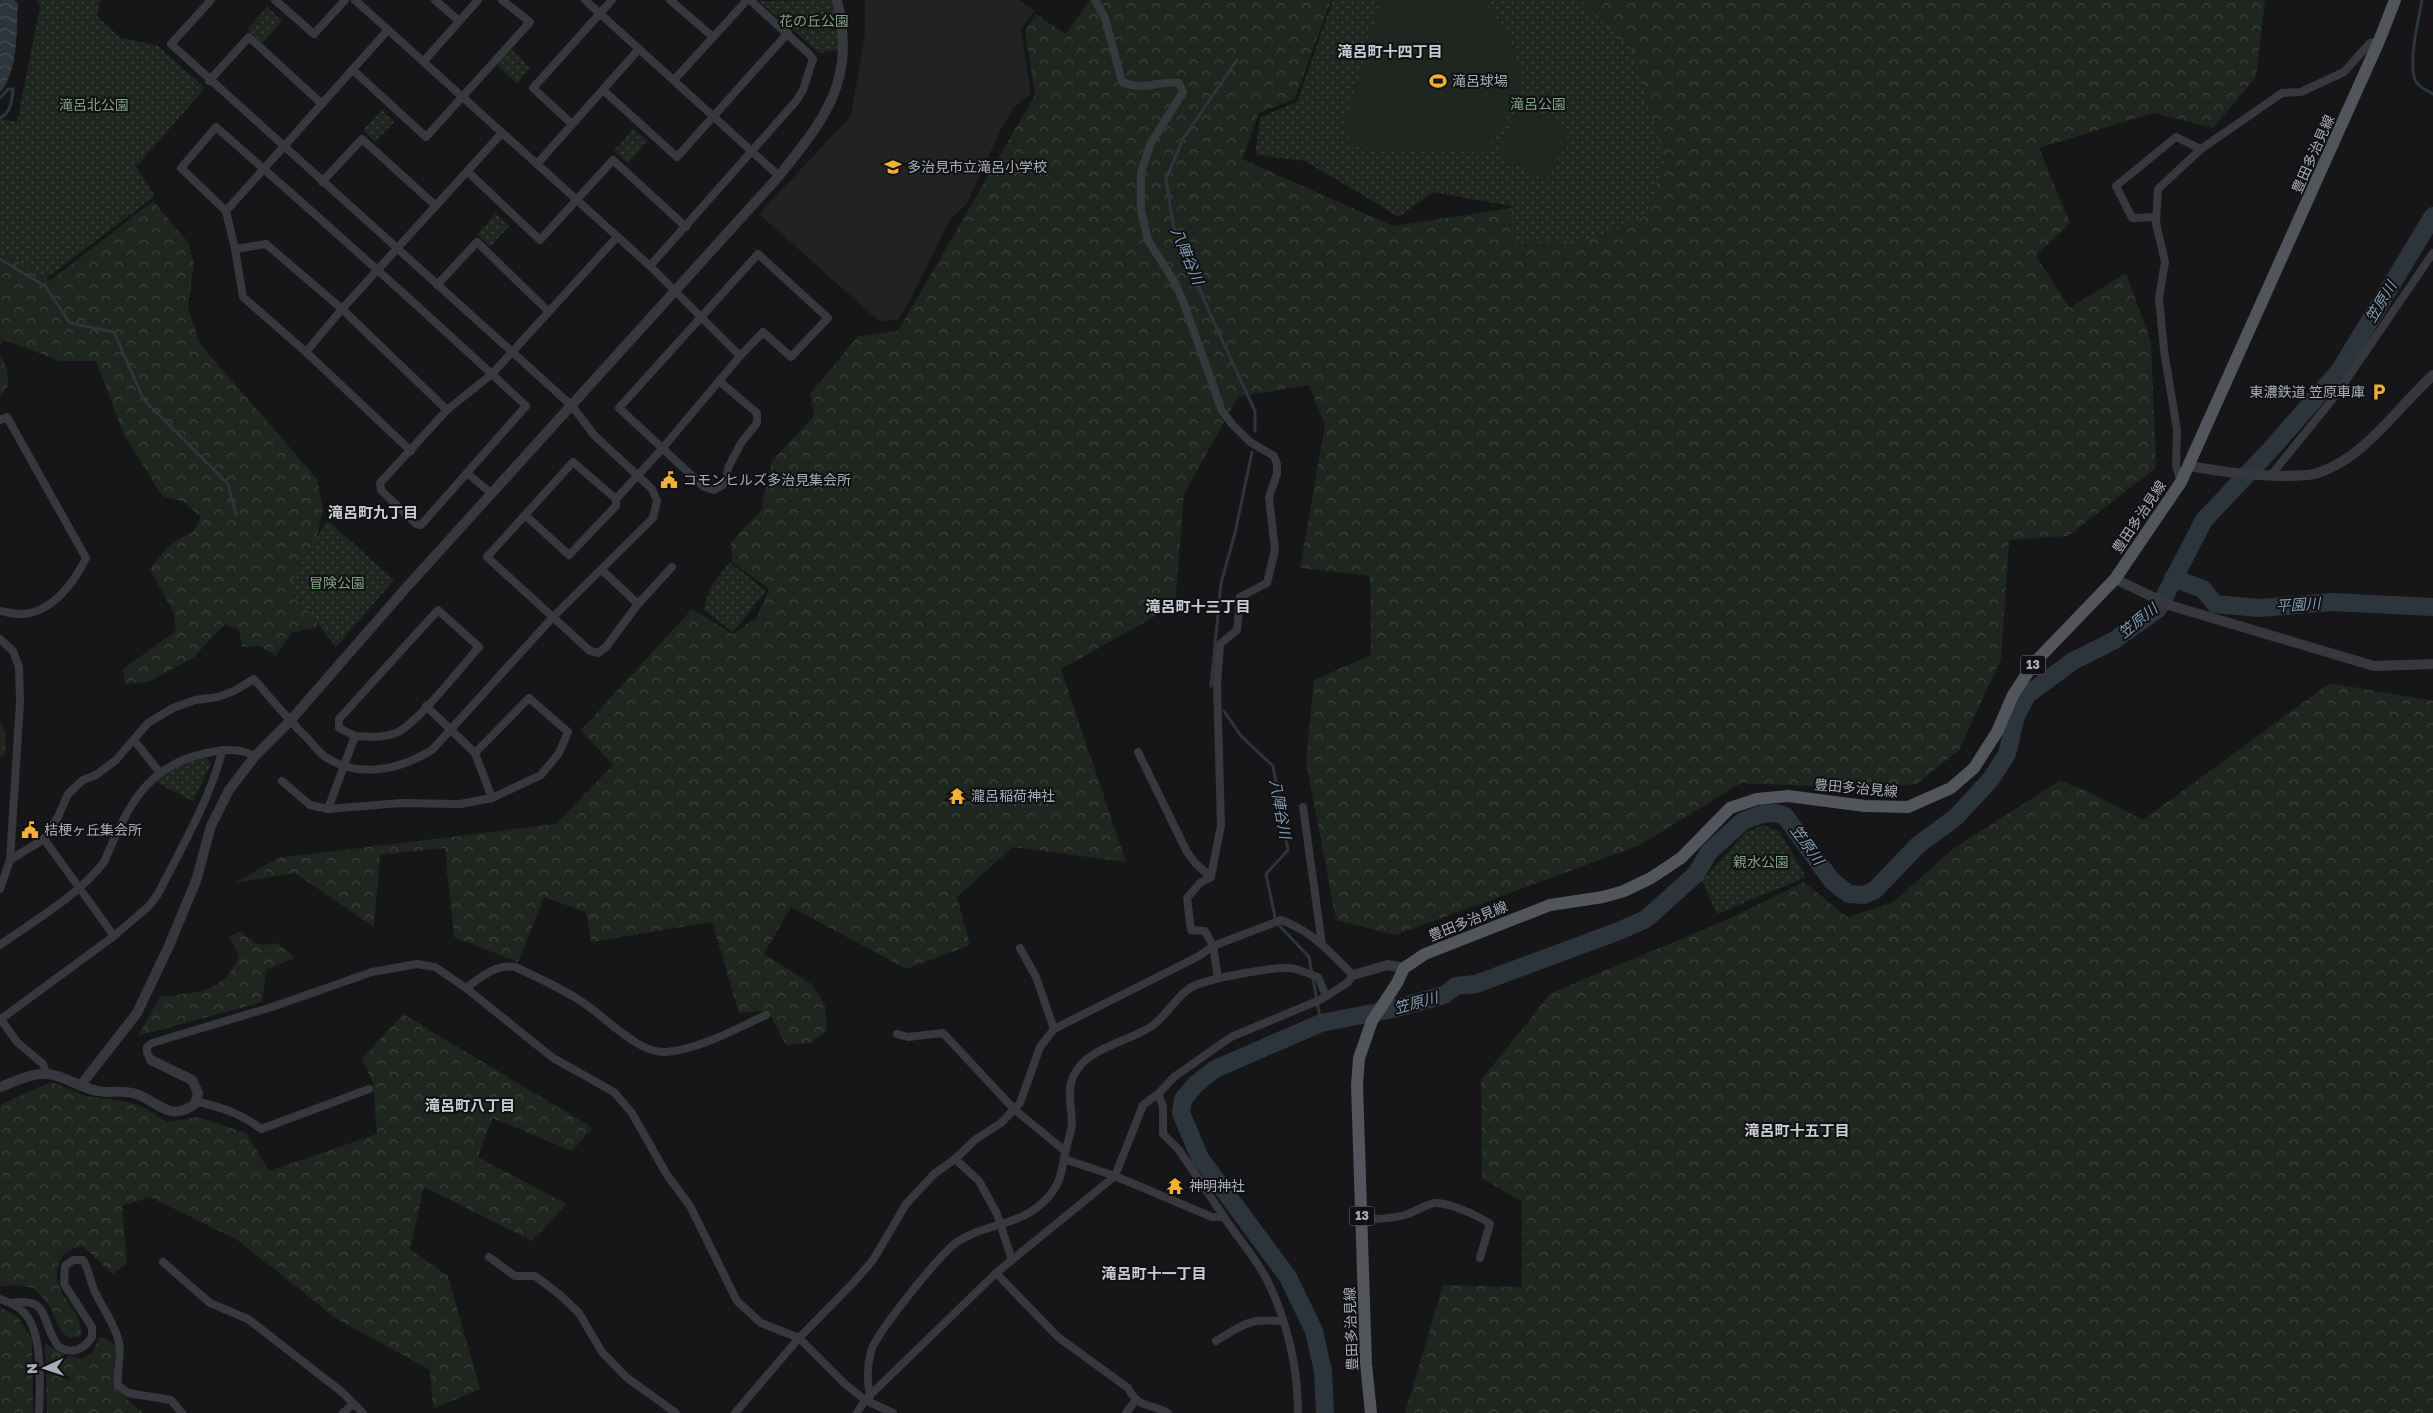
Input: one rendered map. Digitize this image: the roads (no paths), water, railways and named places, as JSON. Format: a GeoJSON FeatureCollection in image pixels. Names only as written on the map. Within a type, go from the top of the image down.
{"type":"FeatureCollection","features":[{"type":"Feature","properties":{"kind":"main road","name":"豊田多治見線"},"geometry":{"type":"LineString","coordinates":[[1372,1413],[1366,1364],[1357,1085],[1360,1058],[1372,1020],[1397,983],[1404,968],[1425,954],[1497,924],[1550,905],[1617,893],[1651,878],[1680,858],[1730,808],[1757,799],[1788,796],[1865,806],[1908,807],[1951,788],[1974,768],[1997,732],[2012,695],[2034,663],[2115,580],[2190,466],[2379,41],[2395,0]]}},
{"type":"Feature","properties":{"kind":"street"},"geometry":{"type":"LineString","coordinates":[[10,860],[44,839],[58,817],[68,794],[83,780],[106,769],[134,740],[148,722],[173,708],[195,700],[218,697],[234,691],[254,679],[290,721],[326,758],[344,766],[362,770],[386,770],[413,761],[432,750],[552,617],[653,518],[657,501],[652,489],[594,435],[572,406],[171,44],[211,0]]}},
{"type":"Feature","properties":{"kind":"street"},"geometry":{"type":"LineString","coordinates":[[275,0],[314,34],[345,0]]}},
{"type":"Feature","properties":{"kind":"street"},"geometry":{"type":"LineString","coordinates":[[355,0],[387,31],[424,61],[501,134],[578,200],[677,290],[700,317],[740,356]]}},
{"type":"Feature","properties":{"kind":"street"},"geometry":{"type":"LineString","coordinates":[[435,0],[459,21]]}},
{"type":"Feature","properties":{"kind":"street"},"geometry":{"type":"LineString","coordinates":[[424,61],[478,0]]}},
{"type":"Feature","properties":{"kind":"street"},"geometry":{"type":"LineString","coordinates":[[353,70],[426,137],[530,22],[502,0]]}},
{"type":"Feature","properties":{"kind":"street"},"geometry":{"type":"LineString","coordinates":[[585,0],[714,115],[779,176]]}},
{"type":"Feature","properties":{"kind":"street"},"geometry":{"type":"LineString","coordinates":[[572,124],[533,88],[612,0]]}},
{"type":"Feature","properties":{"kind":"street"},"geometry":{"type":"LineString","coordinates":[[670,0],[712,36]]}},
{"type":"Feature","properties":{"kind":"street"},"geometry":{"type":"LineString","coordinates":[[650,266],[796,101],[810,71],[813,59],[788,33],[748,0],[712,36],[674,80]]}},
{"type":"Feature","properties":{"kind":"street"},"geometry":{"type":"LineString","coordinates":[[81,1085],[137,1013],[168,948],[196,881],[211,826],[229,790],[255,756],[290,721],[366,632],[677,290],[779,176],[815,132],[832,100],[841,75],[843,26],[837,0]]}},
{"type":"Feature","properties":{"kind":"street"},"geometry":{"type":"LineString","coordinates":[[1095,0],[1105,18],[1122,82],[1135,88],[1152,87],[1171,82],[1179,84],[1183,92],[1151,143],[1141,172],[1141,211],[1148,240],[1179,292],[1222,411],[1250,442],[1274,456],[1277,464],[1277,474],[1268,497],[1275,550],[1267,583],[1240,598],[1236,630],[1220,644],[1217,684],[1220,825],[1211,877]]}},
{"type":"Feature","properties":{"kind":"street"},"geometry":{"type":"LineString","coordinates":[[226,211],[387,31]]}},
{"type":"Feature","properties":{"kind":"street"},"geometry":{"type":"LineString","coordinates":[[603,90],[677,157],[788,33]]}},
{"type":"Feature","properties":{"kind":"street"},"geometry":{"type":"LineString","coordinates":[[210,81],[249,37],[322,104]]}},
{"type":"Feature","properties":{"kind":"street"},"geometry":{"type":"LineString","coordinates":[[2181,482],[2176,466],[2177,430],[2164,350],[2159,298],[2164,262],[2156,217],[2158,189],[2201,149],[2282,93],[2301,92],[2344,72],[2370,43],[2379,41]]}},
{"type":"Feature","properties":{"kind":"street"},"geometry":{"type":"LineString","coordinates":[[537,164],[639,49]]}},
{"type":"Feature","properties":{"kind":"street"},"geometry":{"type":"LineString","coordinates":[[410,451],[306,352],[243,297],[235,248],[226,211],[181,168],[216,128],[379,270],[492,374],[526,406],[421,525],[416,524],[381,490],[380,483],[410,451],[447,410],[492,374],[548,310],[617,237]]}},
{"type":"Feature","properties":{"kind":"street"},"geometry":{"type":"LineString","coordinates":[[306,352],[342,309],[398,250],[501,134]]}},
{"type":"Feature","properties":{"kind":"street"},"geometry":{"type":"LineString","coordinates":[[2156,217],[2132,218],[2116,186],[2176,137],[2201,149]]}},
{"type":"Feature","properties":{"kind":"street"},"geometry":{"type":"LineString","coordinates":[[322,182],[362,139],[436,206]]}},
{"type":"Feature","properties":{"kind":"street"},"geometry":{"type":"LineString","coordinates":[[468,172],[540,240],[613,160],[686,226]]}},
{"type":"Feature","properties":{"kind":"street"},"geometry":{"type":"LineString","coordinates":[[437,285],[477,242],[548,310]]}},
{"type":"Feature","properties":{"kind":"street"},"geometry":{"type":"LineString","coordinates":[[235,248],[266,244],[342,309],[447,410]]}},
{"type":"Feature","properties":{"kind":"street"},"geometry":{"type":"LineString","coordinates":[[2272,474],[2336,395],[2433,253]]}},
{"type":"Feature","properties":{"kind":"street"},"geometry":{"type":"LineString","coordinates":[[525,515],[569,556],[616,506],[616,499],[661,450],[740,356],[763,332],[791,357],[828,318],[758,254],[619,408],[661,450],[704,487],[714,490],[722,486],[727,477],[728,468],[741,443],[757,423],[757,412],[720,381]]}},
{"type":"Feature","properties":{"kind":"street"},"geometry":{"type":"LineString","coordinates":[[2190,466],[2228,474],[2308,475],[2328,469],[2349,457],[2433,375]]}},
{"type":"Feature","properties":{"kind":"street"},"geometry":{"type":"LineString","coordinates":[[0,420],[7,418],[86,558],[70,585],[58,597],[44,606],[21,614],[0,611]]}},
{"type":"Feature","properties":{"kind":"street"},"geometry":{"type":"LineString","coordinates":[[616,499],[572,462],[487,557],[590,651],[598,653],[606,647],[638,604],[672,567]]}},
{"type":"Feature","properties":{"kind":"street"},"geometry":{"type":"LineString","coordinates":[[467,473],[492,494]]}},
{"type":"Feature","properties":{"kind":"street"},"geometry":{"type":"LineString","coordinates":[[602,570],[638,604]]}},
{"type":"Feature","properties":{"kind":"street"},"geometry":{"type":"LineString","coordinates":[[2115,580],[2172,606],[2374,666],[2433,664]]}},
{"type":"Feature","properties":{"kind":"street"},"geometry":{"type":"LineString","coordinates":[[438,610],[479,647],[413,721],[398,732],[377,738],[355,736],[339,728],[339,719],[438,610]]}},
{"type":"Feature","properties":{"kind":"street"},"geometry":{"type":"LineString","coordinates":[[0,639],[13,651],[19,667],[20,702],[10,860],[0,888]]}},
{"type":"Feature","properties":{"kind":"street"},"geometry":{"type":"LineString","coordinates":[[282,781],[310,805],[328,809],[401,803],[460,804],[492,798],[542,775],[560,752],[568,732],[530,698],[475,753]]}},
{"type":"Feature","properties":{"kind":"street"},"geometry":{"type":"LineString","coordinates":[[426,706],[475,753],[492,798]]}},
{"type":"Feature","properties":{"kind":"street"},"geometry":{"type":"LineString","coordinates":[[328,809],[355,736]]}},
{"type":"Feature","properties":{"kind":"street"},"geometry":{"type":"LineString","coordinates":[[134,740],[160,773]]}},
{"type":"Feature","properties":{"kind":"street"},"geometry":{"type":"LineString","coordinates":[[0,945],[80,887],[104,862],[136,796],[160,773],[190,756],[222,750],[244,750],[255,756]]}},
{"type":"Feature","properties":{"kind":"street"},"geometry":{"type":"LineString","coordinates":[[46,1073],[43,1064],[17,1042],[0,1018],[114,936],[149,906],[158,894],[219,767],[222,750]]}},
{"type":"Feature","properties":{"kind":"street"},"geometry":{"type":"LineString","coordinates":[[1138,752],[1187,852],[1195,863],[1211,877]]}},
{"type":"Feature","properties":{"kind":"street"},"geometry":{"type":"LineString","coordinates":[[1303,807],[1322,944]]}},
{"type":"Feature","properties":{"kind":"street"},"geometry":{"type":"LineString","coordinates":[[44,839],[114,936]]}},
{"type":"Feature","properties":{"kind":"street"},"geometry":{"type":"LineString","coordinates":[[1211,877],[1200,883],[1188,898],[1191,930],[1205,932],[1214,946],[1218,978]]}},
{"type":"Feature","properties":{"kind":"street"},"geometry":{"type":"LineString","coordinates":[[735,1413],[798,1338],[854,1282],[873,1260],[906,1204],[934,1174],[955,1159],[976,1139],[1001,1123],[1020,1103],[1040,1048],[1054,1029],[1199,956],[1214,946],[1282,920],[1300,927],[1322,944],[1353,975]]}},
{"type":"Feature","properties":{"kind":"street"},"geometry":{"type":"LineString","coordinates":[[1020,948],[1036,977],[1054,1029]]}},
{"type":"Feature","properties":{"kind":"street"},"geometry":{"type":"LineString","coordinates":[[0,1087],[46,1073],[66,1078],[99,1092],[118,1090],[137,1094],[165,1110],[177,1112],[188,1108],[195,1101],[198,1093],[192,1080],[152,1060],[147,1053],[147,1047],[152,1043],[272,1006],[372,972],[418,964],[435,968],[466,988],[554,1058],[614,1092],[632,1113],[667,1175],[690,1206],[737,1301],[760,1323],[798,1338],[845,1384],[893,1413]]}},
{"type":"Feature","properties":{"kind":"street"},"geometry":{"type":"LineString","coordinates":[[466,988],[490,971],[504,966],[515,968],[580,1000],[626,1035],[646,1047],[665,1052],[720,1036],[766,1015]]}},
{"type":"Feature","properties":{"kind":"street"},"geometry":{"type":"LineString","coordinates":[[857,1413],[868,1398],[996,1273],[1115,1176],[1143,1105],[1158,1094],[1174,1077],[1231,1037],[1324,997],[1347,983],[1353,975],[1388,966],[1404,968]]}},
{"type":"Feature","properties":{"kind":"street"},"geometry":{"type":"LineString","coordinates":[[868,1398],[867,1382],[871,1351],[884,1328],[938,1261],[957,1242],[984,1229],[1001,1226],[1020,1218],[1050,1196],[1059,1183],[1072,1127],[1069,1088],[1074,1074],[1082,1063],[1152,1026],[1189,988],[1218,978],[1288,968],[1300,969],[1318,977],[1324,997]]}},
{"type":"Feature","properties":{"kind":"street"},"geometry":{"type":"LineString","coordinates":[[897,1034],[908,1037],[943,1033],[1014,1109],[1065,1155],[1176,1204],[1212,1217],[1224,1217]]}},
{"type":"Feature","properties":{"kind":"street"},"geometry":{"type":"LineString","coordinates":[[195,1101],[230,1110],[248,1119],[261,1129],[369,1089]]}},
{"type":"Feature","properties":{"kind":"street"},"geometry":{"type":"LineString","coordinates":[[1158,1094],[1163,1106],[1163,1134],[1179,1150],[1267,1280],[1283,1321],[1298,1391],[1298,1413]]}},
{"type":"Feature","properties":{"kind":"street"},"geometry":{"type":"LineString","coordinates":[[955,1159],[979,1181],[997,1214],[1012,1260]]}},
{"type":"Feature","properties":{"kind":"street"},"geometry":{"type":"LineString","coordinates":[[1362,1220],[1406,1215],[1433,1204],[1441,1204],[1463,1210],[1490,1224],[1480,1258]]}},
{"type":"Feature","properties":{"kind":"street"},"geometry":{"type":"LineString","coordinates":[[489,1257],[515,1276],[535,1276],[557,1293],[579,1313],[602,1352],[626,1377],[676,1413]]}},
{"type":"Feature","properties":{"kind":"street"},"geometry":{"type":"LineString","coordinates":[[11,1303],[25,1300],[38,1306],[60,1348],[66,1351],[81,1349],[92,1337],[92,1327],[64,1284],[64,1266],[73,1260],[83,1260],[97,1296],[111,1320],[119,1343],[120,1357],[116,1372],[118,1385],[128,1393],[171,1400],[182,1413]]}},
{"type":"Feature","properties":{"kind":"street"},"geometry":{"type":"LineString","coordinates":[[163,1262],[210,1304],[248,1319],[342,1392],[363,1413]]}},
{"type":"Feature","properties":{"kind":"street"},"geometry":{"type":"LineString","coordinates":[[996,1273],[1058,1337],[1128,1388],[1135,1401],[1168,1413]]}},
{"type":"Feature","properties":{"kind":"street"},"geometry":{"type":"LineString","coordinates":[[0,1299],[11,1303],[26,1314],[36,1335],[39,1413]]}},
{"type":"Feature","properties":{"kind":"street"},"geometry":{"type":"LineString","coordinates":[[1216,1341],[1240,1326],[1256,1319],[1283,1321]]}},
{"type":"Feature","properties":{"kind":"street"},"geometry":{"type":"LineString","coordinates":[[1126,1413],[1135,1401]]}},
{"type":"Feature","properties":{"kind":"street"},"geometry":{"type":"LineString","coordinates":[[343,1413],[353,1404]]}},
{"type":"Feature","properties":{"kind":"water"},"geometry":{"type":"Polygon","coordinates":[[[0,0],[14,0],[18,3],[14,62],[11,73],[0,93],[0,0]]]}},
{"type":"Feature","properties":{"kind":"waterway"},"geometry":{"type":"LineString","coordinates":[[2422,0],[2414,43],[2414,76],[2417,83],[2433,94]]}},
{"type":"Feature","properties":{"kind":"waterway","name":"八陣谷川"},"geometry":{"type":"LineString","coordinates":[[1237,60],[1183,139],[1166,179],[1173,225],[1211,316],[1255,411],[1255,431]]}},
{"type":"Feature","properties":{"kind":"waterway"},"geometry":{"type":"LineString","coordinates":[[0,98],[8,89],[13,89],[9,110],[0,118]]}},
{"type":"Feature","properties":{"kind":"waterway","name":"笠原川"},"geometry":{"type":"LineString","coordinates":[[1325,1413],[1323,1371],[1314,1331],[1288,1277],[1200,1158],[1181,1113],[1183,1099],[1196,1084],[1215,1069],[1321,1023],[1393,1009],[1444,995],[1456,986],[1476,984],[1619,931],[1646,919],[1696,874],[1709,852],[1743,821],[1762,814],[1776,813],[1785,816],[1832,881],[1849,894],[1864,895],[1875,890],[1918,845],[1956,817],[1991,779],[2007,754],[2016,716],[2027,695],[2073,661],[2113,641],[2158,609],[2204,520],[2271,449],[2340,370],[2433,216]]}},
{"type":"Feature","properties":{"kind":"waterway"},"geometry":{"type":"LineString","coordinates":[[0,259],[45,286],[70,323],[114,332],[144,400],[228,484],[236,515]]}},
{"type":"Feature","properties":{"kind":"waterway","name":"八陣谷川"},"geometry":{"type":"LineString","coordinates":[[1211,686],[1221,583],[1235,533],[1252,452]]}},
{"type":"Feature","properties":{"kind":"waterway","name":"平園川"},"geometry":{"type":"LineString","coordinates":[[2173,578],[2203,589],[2215,604],[2259,608],[2332,602],[2433,607]]}},
{"type":"Feature","properties":{"kind":"waterway","name":"八陣谷川"},"geometry":{"type":"LineString","coordinates":[[1224,711],[1241,736],[1273,766],[1288,850],[1266,874],[1276,922],[1309,957],[1321,1023]]}},
{"type":"Feature","properties":{"kind":"place","name":"滝呂球場"},"geometry":{"type":"Point","coordinates":[1438,81]}},
{"type":"Feature","properties":{"kind":"place","name":"多治見市立滝呂小学校"},"geometry":{"type":"Point","coordinates":[893,167]}},
{"type":"Feature","properties":{"kind":"place","name":"東濃鉄道 笠原車庫"},"geometry":{"type":"Point","coordinates":[2379,392]}},
{"type":"Feature","properties":{"kind":"place","name":"コモンヒルズ多治見集会所"},"geometry":{"type":"Point","coordinates":[669,480]}},
{"type":"Feature","properties":{"kind":"place","name":"瀧呂稲荷神社"},"geometry":{"type":"Point","coordinates":[957,796]}},
{"type":"Feature","properties":{"kind":"place","name":"桔梗ヶ丘集会所"},"geometry":{"type":"Point","coordinates":[30,830]}},
{"type":"Feature","properties":{"kind":"place","name":"神明神社"},"geometry":{"type":"Point","coordinates":[1175,1186]}},
{"type":"Feature","properties":{"kind":"district","name":"滝呂町十四丁目"},"geometry":{"type":"Point","coordinates":[1390,52]}},
{"type":"Feature","properties":{"kind":"district","name":"滝呂町九丁目"},"geometry":{"type":"Point","coordinates":[373,513]}},
{"type":"Feature","properties":{"kind":"district","name":"滝呂町十三丁目"},"geometry":{"type":"Point","coordinates":[1198,607]}},
{"type":"Feature","properties":{"kind":"district","name":"滝呂町八丁目"},"geometry":{"type":"Point","coordinates":[470,1106]}},
{"type":"Feature","properties":{"kind":"district","name":"滝呂町十五丁目"},"geometry":{"type":"Point","coordinates":[1797,1131]}},
{"type":"Feature","properties":{"kind":"district","name":"滝呂町十一丁目"},"geometry":{"type":"Point","coordinates":[1154,1274]}},
{"type":"Feature","properties":{"kind":"park label","name":"花の丘公園"},"geometry":{"type":"Point","coordinates":[814,21]}},
{"type":"Feature","properties":{"kind":"park label","name":"滝呂公園"},"geometry":{"type":"Point","coordinates":[1538,104]}},
{"type":"Feature","properties":{"kind":"park label","name":"滝呂北公園"},"geometry":{"type":"Point","coordinates":[94,105]}},
{"type":"Feature","properties":{"kind":"park label","name":"冒険公園"},"geometry":{"type":"Point","coordinates":[337,583]}},
{"type":"Feature","properties":{"kind":"park label","name":"親水公園"},"geometry":{"type":"Point","coordinates":[1761,862]}}]}
